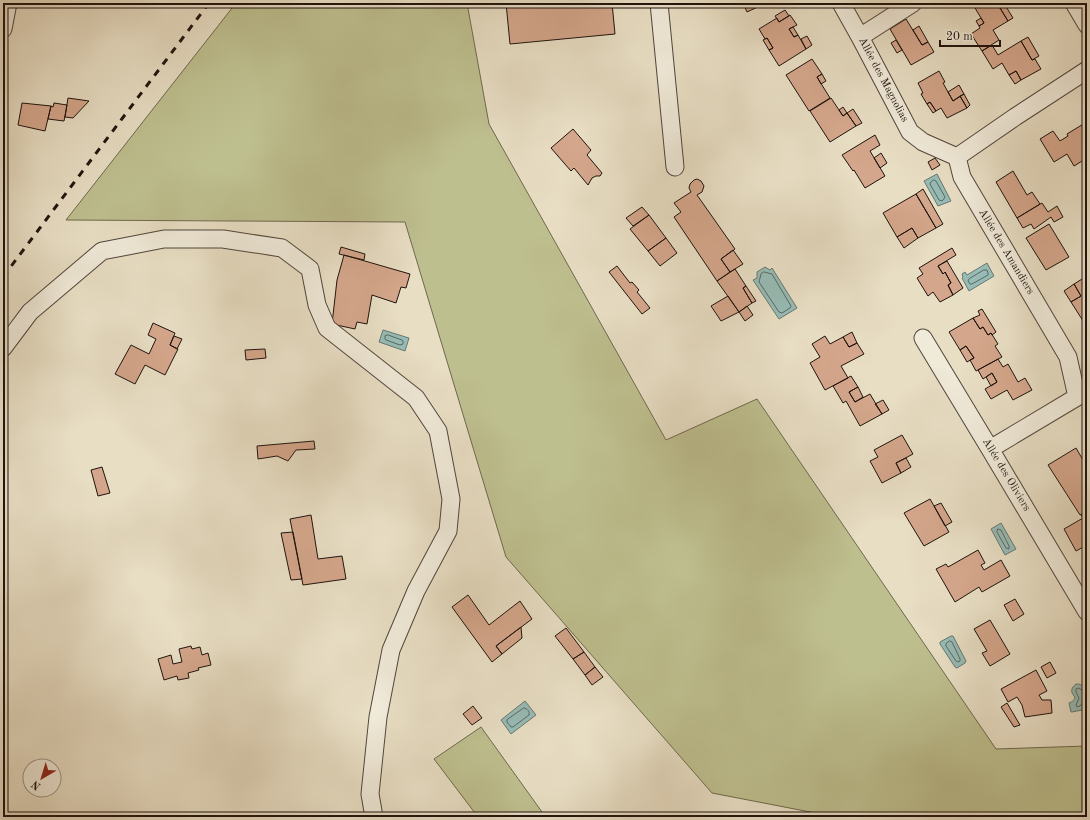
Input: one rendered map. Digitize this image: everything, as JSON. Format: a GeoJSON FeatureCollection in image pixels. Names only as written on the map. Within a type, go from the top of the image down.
{"type":"FeatureCollection","features":[{"type":"Feature","properties":{"kind":"street"},"geometry":{"type":"LineString","coordinates":[[3,30],[8,3]]}},
{"type":"Feature","properties":{"kind":"street"},"geometry":{"type":"LineString","coordinates":[[660,3],[675,167]]}},
{"type":"Feature","properties":{"kind":"street","name":"Allée des Magnolias"},"geometry":{"type":"LineString","coordinates":[[841,3],[910,132],[923,142],[957,157]]}},
{"type":"Feature","properties":{"kind":"street"},"geometry":{"type":"LineString","coordinates":[[860,37],[913,3]]}},
{"type":"Feature","properties":{"kind":"street"},"geometry":{"type":"LineString","coordinates":[[1074,3],[1087,25]]}},
{"type":"Feature","properties":{"kind":"street"},"geometry":{"type":"LineString","coordinates":[[957,157],[1087,70]]}},
{"type":"Feature","properties":{"kind":"street","name":"Allée des Amandiers"},"geometry":{"type":"LineString","coordinates":[[957,157],[962,177],[1068,357],[1082,399],[990,449]]}},
{"type":"Feature","properties":{"kind":"street"},"geometry":{"type":"LineString","coordinates":[[5,338],[30,312],[102,251],[164,239],[223,238],[282,248],[310,269],[317,305],[327,328],[416,398],[438,431],[451,499],[448,531],[416,591],[391,650],[378,717],[370,794],[374,817]]}},
{"type":"Feature","properties":{"kind":"street","name":"Allée des Oliviers"},"geometry":{"type":"LineString","coordinates":[[923,338],[1087,612]]}},
{"type":"Feature","properties":{"kind":"green space"},"geometry":{"type":"Polygon","coordinates":[[[236,3],[467,3],[489,124],[666,440],[757,399],[996,749],[1087,746],[1087,817],[836,817],[712,793],[506,557],[405,222],[66,220],[236,3]]]}},
{"type":"Feature","properties":{"kind":"green space"},"geometry":{"type":"Polygon","coordinates":[[[481,727],[542,812],[535,817],[478,817],[434,759],[481,727]]]}},
{"type":"Feature","properties":{"kind":"water"},"geometry":{"type":"Polygon","coordinates":[[[937,174],[951,201],[938,206],[924,181],[937,174]]]}},
{"type":"Feature","properties":{"kind":"water"},"geometry":{"type":"Polygon","coordinates":[[[987,263],[994,276],[969,291],[962,278],[962,274],[965,272],[967,275],[987,263]]]}},
{"type":"Feature","properties":{"kind":"water"},"geometry":{"type":"Polygon","coordinates":[[[765,267],[770,270],[772,268],[797,308],[779,319],[753,280],[757,278],[757,272],[765,267]]]}},
{"type":"Feature","properties":{"kind":"water"},"geometry":{"type":"Polygon","coordinates":[[[383,330],[409,338],[405,351],[379,342],[383,330]]]}},
{"type":"Feature","properties":{"kind":"water"},"geometry":{"type":"Polygon","coordinates":[[[1001,523],[1016,549],[1005,555],[991,529],[1001,523]]]}},
{"type":"Feature","properties":{"kind":"water"},"geometry":{"type":"Polygon","coordinates":[[[953,636],[966,661],[957,668],[940,644],[940,642],[953,636]]]}},
{"type":"Feature","properties":{"kind":"water"},"geometry":{"type":"Polygon","coordinates":[[[1076,684],[1084,687],[1087,698],[1082,710],[1071,712],[1069,703],[1075,698],[1072,690],[1076,684]]]}},
{"type":"Feature","properties":{"kind":"water"},"geometry":{"type":"Polygon","coordinates":[[[525,701],[536,715],[511,734],[501,720],[525,701]]]}},
{"type":"Feature","properties":{"kind":"building"},"geometry":{"type":"Polygon","coordinates":[[[506,3],[612,3],[615,34],[510,44],[506,3]]]}},
{"type":"Feature","properties":{"kind":"building"},"geometry":{"type":"Polygon","coordinates":[[[743,3],[762,3],[762,5],[747,12],[743,3]]]}},
{"type":"Feature","properties":{"kind":"building"},"geometry":{"type":"Polygon","coordinates":[[[983,3],[1004,3],[1005,5],[1000,8],[1008,21],[993,30],[999,40],[982,51],[971,34],[980,28],[979,26],[984,23],[975,8],[983,3]]]}},
{"type":"Feature","properties":{"kind":"building"},"geometry":{"type":"Polygon","coordinates":[[[1005,5],[1013,18],[1008,21],[1000,8],[1005,5]]]}},
{"type":"Feature","properties":{"kind":"building"},"geometry":{"type":"Polygon","coordinates":[[[785,10],[789,16],[779,22],[775,16],[785,10]]]}},
{"type":"Feature","properties":{"kind":"building"},"geometry":{"type":"Polygon","coordinates":[[[790,15],[797,25],[789,29],[794,37],[798,35],[806,49],[779,66],[769,50],[773,48],[759,29],[777,18],[779,22],[790,15]]]}},
{"type":"Feature","properties":{"kind":"building"},"geometry":{"type":"Polygon","coordinates":[[[981,18],[984,23],[979,26],[976,21],[981,18]]]}},
{"type":"Feature","properties":{"kind":"building"},"geometry":{"type":"Polygon","coordinates":[[[906,19],[922,45],[928,42],[934,52],[911,65],[890,29],[906,19]]]}},
{"type":"Feature","properties":{"kind":"building"},"geometry":{"type":"Polygon","coordinates":[[[919,26],[928,42],[922,45],[913,30],[919,26]]]}},
{"type":"Feature","properties":{"kind":"building"},"geometry":{"type":"Polygon","coordinates":[[[793,27],[798,35],[794,37],[789,29],[793,27]]]}},
{"type":"Feature","properties":{"kind":"building"},"geometry":{"type":"Polygon","coordinates":[[[807,36],[812,45],[806,49],[801,39],[807,36]]]}},
{"type":"Feature","properties":{"kind":"building"},"geometry":{"type":"Polygon","coordinates":[[[1028,37],[1039,56],[1032,60],[1021,41],[1028,37]]]}},
{"type":"Feature","properties":{"kind":"building"},"geometry":{"type":"Polygon","coordinates":[[[767,38],[773,48],[769,50],[763,40],[767,38]]]}},
{"type":"Feature","properties":{"kind":"building"},"geometry":{"type":"Polygon","coordinates":[[[896,40],[902,50],[897,53],[891,43],[896,40]]]}},
{"type":"Feature","properties":{"kind":"building"},"geometry":{"type":"Polygon","coordinates":[[[1021,41],[1032,60],[1035,59],[1041,69],[1021,80],[1016,71],[1009,75],[1002,63],[993,69],[982,51],[992,45],[998,55],[1021,41]]]}},
{"type":"Feature","properties":{"kind":"building"},"geometry":{"type":"Polygon","coordinates":[[[812,59],[822,74],[817,77],[830,98],[809,111],[786,75],[812,59]]]}},
{"type":"Feature","properties":{"kind":"building"},"geometry":{"type":"Polygon","coordinates":[[[939,71],[945,82],[943,83],[953,101],[960,96],[967,108],[947,118],[941,108],[936,111],[930,102],[927,104],[921,94],[923,93],[918,83],[939,71]]]}},
{"type":"Feature","properties":{"kind":"building"},"geometry":{"type":"Polygon","coordinates":[[[1016,71],[1021,80],[1015,84],[1009,75],[1016,71]]]}},
{"type":"Feature","properties":{"kind":"building"},"geometry":{"type":"Polygon","coordinates":[[[822,74],[826,81],[821,84],[817,77],[822,74]]]}},
{"type":"Feature","properties":{"kind":"building"},"geometry":{"type":"Polygon","coordinates":[[[959,85],[964,94],[953,101],[948,92],[959,85]]]}},
{"type":"Feature","properties":{"kind":"building"},"geometry":{"type":"Polygon","coordinates":[[[964,94],[970,105],[967,108],[960,96],[964,94]]]}},
{"type":"Feature","properties":{"kind":"building"},"geometry":{"type":"Polygon","coordinates":[[[68,98],[89,101],[73,118],[65,117],[68,98]]]}},
{"type":"Feature","properties":{"kind":"building"},"geometry":{"type":"Polygon","coordinates":[[[831,98],[843,116],[847,113],[856,126],[830,142],[810,111],[831,98]]]}},
{"type":"Feature","properties":{"kind":"building"},"geometry":{"type":"Polygon","coordinates":[[[930,102],[936,111],[933,113],[927,104],[930,102]]]}},
{"type":"Feature","properties":{"kind":"building"},"geometry":{"type":"Polygon","coordinates":[[[22,103],[51,106],[45,131],[18,125],[22,103]]]}},
{"type":"Feature","properties":{"kind":"building"},"geometry":{"type":"Polygon","coordinates":[[[54,103],[67,105],[64,121],[48,119],[51,106],[53,107],[54,103]]]}},
{"type":"Feature","properties":{"kind":"building"},"geometry":{"type":"Polygon","coordinates":[[[843,107],[847,113],[843,116],[839,110],[843,107]]]}},
{"type":"Feature","properties":{"kind":"building"},"geometry":{"type":"Polygon","coordinates":[[[853,109],[862,123],[856,126],[847,113],[853,109]]]}},
{"type":"Feature","properties":{"kind":"building"},"geometry":{"type":"Polygon","coordinates":[[[1085,123],[1087,127],[1087,158],[1074,166],[1067,154],[1054,162],[1040,139],[1053,131],[1060,141],[1068,136],[1067,134],[1085,123]]]}},
{"type":"Feature","properties":{"kind":"building"},"geometry":{"type":"Polygon","coordinates":[[[573,129],[591,150],[587,155],[602,173],[600,176],[592,178],[588,185],[574,168],[571,171],[551,148],[573,129]]]}},
{"type":"Feature","properties":{"kind":"building"},"geometry":{"type":"Polygon","coordinates":[[[875,135],[880,145],[870,151],[885,176],[865,188],[854,170],[853,171],[842,155],[875,135]]]}},
{"type":"Feature","properties":{"kind":"building"},"geometry":{"type":"Polygon","coordinates":[[[881,153],[887,163],[880,168],[874,158],[881,153]]]}},
{"type":"Feature","properties":{"kind":"building"},"geometry":{"type":"Polygon","coordinates":[[[935,158],[940,165],[932,170],[928,162],[935,158]]]}},
{"type":"Feature","properties":{"kind":"building"},"geometry":{"type":"Polygon","coordinates":[[[1013,171],[1027,195],[1032,192],[1040,204],[1017,218],[996,182],[1013,171]]]}},
{"type":"Feature","properties":{"kind":"building"},"geometry":{"type":"Polygon","coordinates":[[[697,179],[701,181],[704,186],[702,192],[697,195],[735,249],[721,259],[730,272],[717,281],[674,217],[681,212],[674,203],[691,192],[689,188],[690,184],[697,179]]]}},
{"type":"Feature","properties":{"kind":"building"},"geometry":{"type":"Polygon","coordinates":[[[923,189],[943,224],[936,228],[916,194],[923,189]]]}},
{"type":"Feature","properties":{"kind":"building"},"geometry":{"type":"Polygon","coordinates":[[[916,194],[936,228],[918,238],[912,228],[897,237],[883,213],[916,194]]]}},
{"type":"Feature","properties":{"kind":"building"},"geometry":{"type":"Polygon","coordinates":[[[1042,203],[1048,212],[1057,206],[1063,217],[1054,222],[1051,217],[1034,229],[1031,224],[1023,228],[1017,218],[1042,203]]]}},
{"type":"Feature","properties":{"kind":"building"},"geometry":{"type":"Polygon","coordinates":[[[642,207],[649,215],[633,226],[626,218],[642,207]]]}},
{"type":"Feature","properties":{"kind":"building"},"geometry":{"type":"Polygon","coordinates":[[[649,215],[666,238],[648,251],[630,229],[649,215]]]}},
{"type":"Feature","properties":{"kind":"building"},"geometry":{"type":"Polygon","coordinates":[[[1049,224],[1069,257],[1046,270],[1026,238],[1049,224]]]}},
{"type":"Feature","properties":{"kind":"building"},"geometry":{"type":"Polygon","coordinates":[[[912,228],[918,238],[904,248],[897,237],[912,228]]]}},
{"type":"Feature","properties":{"kind":"building"},"geometry":{"type":"Polygon","coordinates":[[[666,238],[677,253],[660,266],[648,251],[666,238]]]}},
{"type":"Feature","properties":{"kind":"building"},"geometry":{"type":"Polygon","coordinates":[[[341,247],[365,254],[364,260],[339,254],[341,247]]]}},
{"type":"Feature","properties":{"kind":"building"},"geometry":{"type":"Polygon","coordinates":[[[952,248],[956,255],[938,266],[943,274],[945,272],[951,283],[948,285],[953,295],[940,302],[933,292],[928,296],[917,278],[923,274],[919,268],[952,248]]]}},
{"type":"Feature","properties":{"kind":"building"},"geometry":{"type":"Polygon","coordinates":[[[733,250],[743,264],[730,272],[721,259],[733,250]]]}},
{"type":"Feature","properties":{"kind":"building"},"geometry":{"type":"Polygon","coordinates":[[[344,255],[410,274],[406,288],[401,287],[396,303],[372,295],[367,324],[357,322],[355,329],[332,324],[337,280],[344,255]]]}},
{"type":"Feature","properties":{"kind":"building"},"geometry":{"type":"Polygon","coordinates":[[[947,261],[963,288],[953,295],[948,285],[951,283],[945,272],[943,274],[938,266],[947,261]]]}},
{"type":"Feature","properties":{"kind":"building"},"geometry":{"type":"Polygon","coordinates":[[[617,266],[630,283],[632,282],[639,290],[637,292],[650,308],[642,314],[609,272],[617,266]]]}},
{"type":"Feature","properties":{"kind":"building"},"geometry":{"type":"Polygon","coordinates":[[[735,269],[746,286],[743,288],[752,303],[739,312],[717,281],[735,269]]]}},
{"type":"Feature","properties":{"kind":"building"},"geometry":{"type":"Polygon","coordinates":[[[1087,276],[1087,323],[1085,324],[1071,302],[1081,296],[1074,284],[1087,276]]]}},
{"type":"Feature","properties":{"kind":"building"},"geometry":{"type":"Polygon","coordinates":[[[1074,284],[1081,296],[1071,302],[1064,291],[1074,284]]]}},
{"type":"Feature","properties":{"kind":"building"},"geometry":{"type":"Polygon","coordinates":[[[746,286],[756,301],[752,303],[743,288],[746,286]]]}},
{"type":"Feature","properties":{"kind":"building"},"geometry":{"type":"Polygon","coordinates":[[[728,296],[739,312],[721,321],[711,306],[728,296]]]}},
{"type":"Feature","properties":{"kind":"building"},"geometry":{"type":"Polygon","coordinates":[[[747,306],[753,315],[745,321],[739,312],[747,306]]]}},
{"type":"Feature","properties":{"kind":"building"},"geometry":{"type":"Polygon","coordinates":[[[982,309],[996,332],[992,335],[991,333],[988,335],[983,327],[980,329],[973,318],[980,315],[978,311],[982,309]]]}},
{"type":"Feature","properties":{"kind":"building"},"geometry":{"type":"Polygon","coordinates":[[[973,318],[980,329],[983,327],[988,335],[991,333],[998,344],[995,346],[1002,357],[976,371],[970,360],[974,358],[966,346],[960,350],[949,332],[973,318]]]}},
{"type":"Feature","properties":{"kind":"building"},"geometry":{"type":"Polygon","coordinates":[[[153,323],[175,333],[170,345],[178,349],[165,375],[145,365],[135,384],[115,374],[131,345],[149,354],[156,339],[148,335],[153,323]]]}},
{"type":"Feature","properties":{"kind":"building"},"geometry":{"type":"Polygon","coordinates":[[[852,332],[857,343],[849,347],[843,337],[852,332]]]}},
{"type":"Feature","properties":{"kind":"building"},"geometry":{"type":"Polygon","coordinates":[[[174,336],[182,339],[177,349],[170,345],[174,336]]]}},
{"type":"Feature","properties":{"kind":"building"},"geometry":{"type":"Polygon","coordinates":[[[825,336],[830,344],[843,337],[849,347],[857,343],[864,354],[841,366],[848,378],[825,390],[810,363],[820,357],[812,344],[825,336]]]}},
{"type":"Feature","properties":{"kind":"building"},"geometry":{"type":"Polygon","coordinates":[[[966,346],[974,358],[967,362],[960,350],[966,346]]]}},
{"type":"Feature","properties":{"kind":"building"},"geometry":{"type":"Polygon","coordinates":[[[265,349],[266,358],[246,360],[245,350],[265,349]]]}},
{"type":"Feature","properties":{"kind":"building"},"geometry":{"type":"Polygon","coordinates":[[[998,359],[1003,367],[1008,364],[1018,382],[1025,378],[1032,390],[1013,400],[1007,390],[991,399],[985,389],[997,382],[992,373],[983,379],[978,370],[998,359]]]}},
{"type":"Feature","properties":{"kind":"building"},"geometry":{"type":"Polygon","coordinates":[[[992,373],[997,382],[991,386],[986,377],[992,373]]]}},
{"type":"Feature","properties":{"kind":"building"},"geometry":{"type":"Polygon","coordinates":[[[851,376],[858,387],[849,392],[855,402],[870,394],[882,414],[860,426],[846,401],[843,403],[833,386],[851,376]]]}},
{"type":"Feature","properties":{"kind":"building"},"geometry":{"type":"Polygon","coordinates":[[[858,387],[863,397],[855,402],[849,392],[858,387]]]}},
{"type":"Feature","properties":{"kind":"building"},"geometry":{"type":"Polygon","coordinates":[[[883,400],[889,410],[882,414],[875,404],[883,400]]]}},
{"type":"Feature","properties":{"kind":"building"},"geometry":{"type":"Polygon","coordinates":[[[902,435],[913,454],[896,463],[901,473],[882,483],[870,461],[878,457],[874,450],[902,435]]]}},
{"type":"Feature","properties":{"kind":"building"},"geometry":{"type":"Polygon","coordinates":[[[314,441],[315,449],[296,450],[288,461],[277,456],[258,459],[257,446],[314,441]]]}},
{"type":"Feature","properties":{"kind":"building"},"geometry":{"type":"Polygon","coordinates":[[[1076,448],[1087,467],[1087,511],[1080,515],[1048,465],[1076,448]]]}},
{"type":"Feature","properties":{"kind":"building"},"geometry":{"type":"Polygon","coordinates":[[[906,458],[911,467],[901,473],[896,463],[906,458]]]}},
{"type":"Feature","properties":{"kind":"building"},"geometry":{"type":"Polygon","coordinates":[[[102,467],[110,493],[98,496],[91,470],[102,467]]]}},
{"type":"Feature","properties":{"kind":"building"},"geometry":{"type":"Polygon","coordinates":[[[930,499],[949,532],[924,546],[904,513],[930,499]]]}},
{"type":"Feature","properties":{"kind":"building"},"geometry":{"type":"Polygon","coordinates":[[[941,503],[952,522],[945,526],[934,506],[941,503]]]}},
{"type":"Feature","properties":{"kind":"building"},"geometry":{"type":"Polygon","coordinates":[[[1087,511],[1087,525],[1081,515],[1087,511]]]}},
{"type":"Feature","properties":{"kind":"building"},"geometry":{"type":"Polygon","coordinates":[[[311,515],[318,559],[342,556],[346,579],[303,585],[290,519],[311,515]]]}},
{"type":"Feature","properties":{"kind":"building"},"geometry":{"type":"Polygon","coordinates":[[[1083,518],[1087,525],[1087,545],[1076,551],[1064,529],[1083,518]]]}},
{"type":"Feature","properties":{"kind":"building"},"geometry":{"type":"Polygon","coordinates":[[[293,532],[302,579],[291,580],[281,533],[293,532]]]}},
{"type":"Feature","properties":{"kind":"building"},"geometry":{"type":"Polygon","coordinates":[[[978,550],[985,563],[981,565],[984,570],[1001,560],[1010,576],[982,592],[979,587],[955,602],[936,569],[946,564],[948,567],[978,550]]]}},
{"type":"Feature","properties":{"kind":"building"},"geometry":{"type":"Polygon","coordinates":[[[468,595],[489,625],[520,601],[532,619],[496,646],[502,654],[492,662],[452,607],[468,595]]]}},
{"type":"Feature","properties":{"kind":"building"},"geometry":{"type":"Polygon","coordinates":[[[1015,599],[1024,614],[1013,621],[1004,605],[1015,599]]]}},
{"type":"Feature","properties":{"kind":"building"},"geometry":{"type":"Polygon","coordinates":[[[990,620],[1010,654],[990,666],[982,653],[987,651],[974,629],[990,620]]]}},
{"type":"Feature","properties":{"kind":"building"},"geometry":{"type":"Polygon","coordinates":[[[521,627],[522,638],[502,654],[496,646],[521,627]]]}},
{"type":"Feature","properties":{"kind":"building"},"geometry":{"type":"Polygon","coordinates":[[[566,628],[584,652],[573,659],[555,636],[566,628]]]}},
{"type":"Feature","properties":{"kind":"building"},"geometry":{"type":"Polygon","coordinates":[[[191,646],[192,649],[200,647],[202,655],[208,653],[211,665],[198,668],[199,670],[188,673],[189,678],[178,680],[177,676],[164,680],[158,659],[171,655],[173,664],[182,662],[179,649],[191,646]]]}},
{"type":"Feature","properties":{"kind":"building"},"geometry":{"type":"Polygon","coordinates":[[[584,652],[595,667],[585,675],[573,659],[584,652]]]}},
{"type":"Feature","properties":{"kind":"building"},"geometry":{"type":"Polygon","coordinates":[[[1050,662],[1056,673],[1047,678],[1041,667],[1050,662]]]}},
{"type":"Feature","properties":{"kind":"building"},"geometry":{"type":"Polygon","coordinates":[[[595,667],[603,677],[592,685],[585,675],[595,667]]]}},
{"type":"Feature","properties":{"kind":"building"},"geometry":{"type":"Polygon","coordinates":[[[1036,670],[1047,691],[1039,695],[1042,700],[1051,700],[1052,713],[1025,717],[1022,705],[1017,697],[1008,702],[1001,689],[1036,670]]]}},
{"type":"Feature","properties":{"kind":"building"},"geometry":{"type":"Polygon","coordinates":[[[1007,703],[1020,725],[1014,727],[1001,707],[1007,703]]]}},
{"type":"Feature","properties":{"kind":"building"},"geometry":{"type":"Polygon","coordinates":[[[473,706],[482,718],[472,725],[463,714],[473,706]]]}},
{"type":"Feature","properties":{"kind":"railway"},"geometry":{"type":"LineString","coordinates":[[3,277],[209,3]]}}]}
